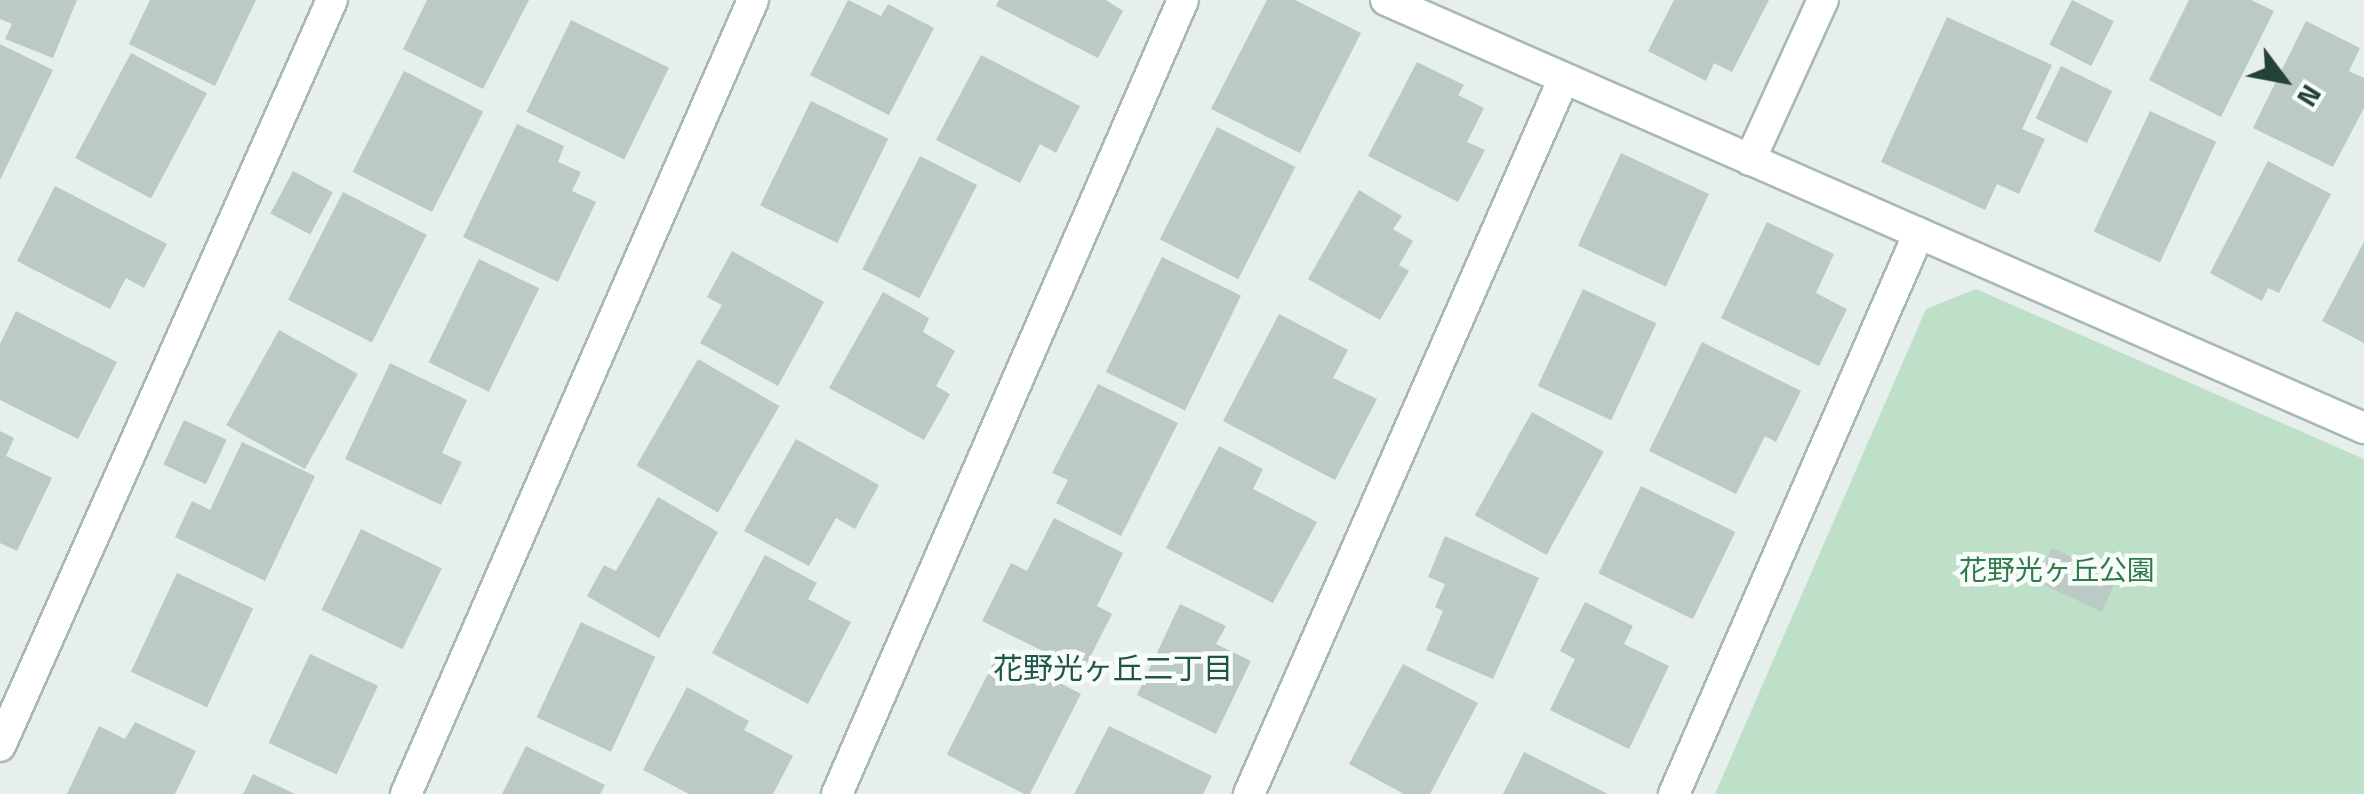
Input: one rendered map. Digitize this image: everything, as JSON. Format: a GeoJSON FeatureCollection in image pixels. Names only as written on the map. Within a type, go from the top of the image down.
{"type":"FeatureCollection","features":[{"type":"Feature","properties":{"kind":"street"},"geometry":{"type":"LineString","coordinates":[[0,746],[332,0]]}},
{"type":"Feature","properties":{"kind":"street"},"geometry":{"type":"LineString","coordinates":[[406,794],[753,0]]}},
{"type":"Feature","properties":{"kind":"street"},"geometry":{"type":"LineString","coordinates":[[837,794],[1183,0]]}},
{"type":"Feature","properties":{"kind":"street"},"geometry":{"type":"LineString","coordinates":[[1386,0],[2364,428]]}},
{"type":"Feature","properties":{"kind":"street"},"geometry":{"type":"LineString","coordinates":[[1750,160],[1823,0]]}},
{"type":"Feature","properties":{"kind":"street"},"geometry":{"type":"LineString","coordinates":[[1250,794],[1564,78]]}},
{"type":"Feature","properties":{"kind":"street"},"geometry":{"type":"LineString","coordinates":[[1674,794],[1918,233]]}},
{"type":"Feature","properties":{"kind":"green space","name":"花野光ヶ丘公園"},"geometry":{"type":"Polygon","coordinates":[[[1976,289],[2364,459],[2364,794],[1715,794],[1926,309],[1976,289]]]}},
{"type":"Feature","properties":{"kind":"building"},"geometry":{"type":"Polygon","coordinates":[[[0,0],[77,0],[53,58],[5,39],[12,24],[0,19],[0,0]]]}},
{"type":"Feature","properties":{"kind":"building"},"geometry":{"type":"Polygon","coordinates":[[[150,0],[256,0],[215,86],[129,44],[150,0]]]}},
{"type":"Feature","properties":{"kind":"building"},"geometry":{"type":"Polygon","coordinates":[[[427,0],[529,0],[483,89],[403,49],[427,0]]]}},
{"type":"Feature","properties":{"kind":"building"},"geometry":{"type":"Polygon","coordinates":[[[848,0],[881,16],[888,4],[934,28],[889,115],[810,75],[848,0]]]}},
{"type":"Feature","properties":{"kind":"building"},"geometry":{"type":"Polygon","coordinates":[[[999,0],[1106,0],[1123,11],[1098,58],[996,6],[999,0]]]}},
{"type":"Feature","properties":{"kind":"building"},"geometry":{"type":"Polygon","coordinates":[[[1267,0],[1295,0],[1361,33],[1300,153],[1211,109],[1267,0]]]}},
{"type":"Feature","properties":{"kind":"building"},"geometry":{"type":"Polygon","coordinates":[[[1674,0],[1769,0],[1732,72],[1714,63],[1706,81],[1648,51],[1674,0]]]}},
{"type":"Feature","properties":{"kind":"building"},"geometry":{"type":"Polygon","coordinates":[[[2072,0],[2114,21],[2091,66],[2049,45],[2072,0]]]}},
{"type":"Feature","properties":{"kind":"building"},"geometry":{"type":"Polygon","coordinates":[[[2189,0],[2251,0],[2274,11],[2221,117],[2149,80],[2189,0]]]}},
{"type":"Feature","properties":{"kind":"building"},"geometry":{"type":"Polygon","coordinates":[[[1947,17],[2052,65],[2022,129],[2045,139],[2019,194],[1997,184],[1985,210],[1881,162],[1947,17]]]}},
{"type":"Feature","properties":{"kind":"building"},"geometry":{"type":"Polygon","coordinates":[[[571,20],[669,68],[624,159],[526,112],[571,20]]]}},
{"type":"Feature","properties":{"kind":"building"},"geometry":{"type":"Polygon","coordinates":[[[2306,21],[2360,48],[2349,71],[2364,78],[2364,108],[2333,167],[2253,128],[2306,21]]]}},
{"type":"Feature","properties":{"kind":"building"},"geometry":{"type":"Polygon","coordinates":[[[0,44],[53,70],[0,180],[0,44]]]}},
{"type":"Feature","properties":{"kind":"building"},"geometry":{"type":"Polygon","coordinates":[[[131,53],[207,93],[151,198],[75,158],[131,53]]]}},
{"type":"Feature","properties":{"kind":"building"},"geometry":{"type":"Polygon","coordinates":[[[981,55],[1080,106],[1056,153],[1040,144],[1020,183],[936,140],[981,55]]]}},
{"type":"Feature","properties":{"kind":"building"},"geometry":{"type":"Polygon","coordinates":[[[1417,62],[1464,85],[1458,95],[1484,108],[1467,142],[1485,150],[1458,202],[1368,156],[1417,62]]]}},
{"type":"Feature","properties":{"kind":"building"},"geometry":{"type":"Polygon","coordinates":[[[2061,66],[2112,91],[2087,143],[2036,118],[2061,66]]]}},
{"type":"Feature","properties":{"kind":"building"},"geometry":{"type":"Polygon","coordinates":[[[404,71],[483,111],[432,212],[353,172],[404,71]]]}},
{"type":"Feature","properties":{"kind":"building"},"geometry":{"type":"Polygon","coordinates":[[[811,101],[888,139],[837,243],[760,205],[811,101]]]}},
{"type":"Feature","properties":{"kind":"building"},"geometry":{"type":"Polygon","coordinates":[[[2150,111],[2216,142],[2160,262],[2094,232],[2150,111]]]}},
{"type":"Feature","properties":{"kind":"building"},"geometry":{"type":"Polygon","coordinates":[[[517,124],[564,146],[558,162],[581,172],[572,191],[596,202],[558,282],[463,237],[517,124]]]}},
{"type":"Feature","properties":{"kind":"building"},"geometry":{"type":"Polygon","coordinates":[[[1217,127],[1295,167],[1238,279],[1160,239],[1217,127]]]}},
{"type":"Feature","properties":{"kind":"building"},"geometry":{"type":"Polygon","coordinates":[[[1621,153],[1709,194],[1666,286],[1578,245],[1621,153]]]}},
{"type":"Feature","properties":{"kind":"building"},"geometry":{"type":"Polygon","coordinates":[[[920,156],[977,185],[919,298],[862,269],[920,156]]]}},
{"type":"Feature","properties":{"kind":"building"},"geometry":{"type":"Polygon","coordinates":[[[2268,161],[2331,194],[2279,293],[2268,288],[2262,301],[2210,273],[2268,161]]]}},
{"type":"Feature","properties":{"kind":"building"},"geometry":{"type":"Polygon","coordinates":[[[293,171],[333,192],[310,235],[270,213],[293,171]]]}},
{"type":"Feature","properties":{"kind":"building"},"geometry":{"type":"Polygon","coordinates":[[[55,186],[167,244],[144,288],[126,278],[110,309],[17,261],[55,186]]]}},
{"type":"Feature","properties":{"kind":"building"},"geometry":{"type":"Polygon","coordinates":[[[1359,190],[1402,216],[1393,229],[1413,241],[1399,265],[1409,271],[1380,320],[1308,279],[1359,190]]]}},
{"type":"Feature","properties":{"kind":"building"},"geometry":{"type":"Polygon","coordinates":[[[343,192],[427,235],[372,342],[288,300],[343,192]]]}},
{"type":"Feature","properties":{"kind":"building"},"geometry":{"type":"Polygon","coordinates":[[[1767,222],[1834,254],[1816,293],[1847,309],[1819,366],[1721,318],[1767,222]]]}},
{"type":"Feature","properties":{"kind":"building"},"geometry":{"type":"Polygon","coordinates":[[[2364,242],[2364,343],[2322,321],[2364,242]]]}},
{"type":"Feature","properties":{"kind":"building"},"geometry":{"type":"Polygon","coordinates":[[[732,251],[824,302],[778,386],[700,343],[722,305],[707,297],[732,251]]]}},
{"type":"Feature","properties":{"kind":"building"},"geometry":{"type":"Polygon","coordinates":[[[1162,257],[1241,296],[1185,411],[1106,372],[1162,257]]]}},
{"type":"Feature","properties":{"kind":"building"},"geometry":{"type":"Polygon","coordinates":[[[479,259],[539,288],[489,392],[429,362],[479,259]]]}},
{"type":"Feature","properties":{"kind":"building"},"geometry":{"type":"Polygon","coordinates":[[[1583,289],[1656,323],[1611,420],[1538,386],[1583,289]]]}},
{"type":"Feature","properties":{"kind":"building"},"geometry":{"type":"Polygon","coordinates":[[[883,292],[929,318],[923,332],[955,351],[936,386],[950,394],[924,440],[829,388],[883,292]]]}},
{"type":"Feature","properties":{"kind":"building"},"geometry":{"type":"Polygon","coordinates":[[[16,311],[117,362],[78,439],[0,400],[0,344],[16,311]]]}},
{"type":"Feature","properties":{"kind":"building"},"geometry":{"type":"Polygon","coordinates":[[[1279,314],[1348,350],[1333,378],[1377,399],[1335,480],[1223,421],[1279,314]]]}},
{"type":"Feature","properties":{"kind":"building"},"geometry":{"type":"Polygon","coordinates":[[[279,330],[358,374],[305,469],[226,425],[279,330]]]}},
{"type":"Feature","properties":{"kind":"building"},"geometry":{"type":"Polygon","coordinates":[[[1702,342],[1801,391],[1776,442],[1765,436],[1736,494],[1649,451],[1702,342]]]}},
{"type":"Feature","properties":{"kind":"building"},"geometry":{"type":"Polygon","coordinates":[[[698,359],[779,406],[718,513],[636,466],[698,359]]]}},
{"type":"Feature","properties":{"kind":"building"},"geometry":{"type":"Polygon","coordinates":[[[390,363],[467,400],[442,453],[462,462],[441,505],[345,459],[390,363]]]}},
{"type":"Feature","properties":{"kind":"building"},"geometry":{"type":"Polygon","coordinates":[[[1098,384],[1178,423],[1121,536],[1056,503],[1068,480],[1052,473],[1098,384]]]}},
{"type":"Feature","properties":{"kind":"building"},"geometry":{"type":"Polygon","coordinates":[[[1532,412],[1604,452],[1547,555],[1475,515],[1532,412]]]}},
{"type":"Feature","properties":{"kind":"building"},"geometry":{"type":"Polygon","coordinates":[[[184,420],[227,440],[206,484],[163,464],[184,420]]]}},
{"type":"Feature","properties":{"kind":"building"},"geometry":{"type":"Polygon","coordinates":[[[0,431],[14,438],[6,456],[52,478],[17,551],[0,543],[0,431]]]}},
{"type":"Feature","properties":{"kind":"building"},"geometry":{"type":"Polygon","coordinates":[[[796,439],[879,485],[855,529],[836,518],[809,566],[744,531],[796,439]]]}},
{"type":"Feature","properties":{"kind":"building"},"geometry":{"type":"Polygon","coordinates":[[[242,442],[315,476],[265,581],[175,537],[192,501],[210,510],[242,442]]]}},
{"type":"Feature","properties":{"kind":"building"},"geometry":{"type":"Polygon","coordinates":[[[1219,446],[1263,469],[1253,489],[1317,522],[1273,603],[1166,548],[1219,446]]]}},
{"type":"Feature","properties":{"kind":"building"},"geometry":{"type":"Polygon","coordinates":[[[1641,486],[1735,532],[1693,619],[1598,573],[1641,486]]]}},
{"type":"Feature","properties":{"kind":"building"},"geometry":{"type":"Polygon","coordinates":[[[658,497],[718,532],[659,638],[587,596],[604,565],[616,571],[658,497]]]}},
{"type":"Feature","properties":{"kind":"building"},"geometry":{"type":"Polygon","coordinates":[[[1054,518],[1123,553],[1097,606],[1112,614],[1083,671],[982,621],[1011,563],[1027,571],[1054,518]]]}},
{"type":"Feature","properties":{"kind":"building"},"geometry":{"type":"Polygon","coordinates":[[[361,529],[442,568],[402,649],[322,610],[361,529]]]}},
{"type":"Feature","properties":{"kind":"building"},"geometry":{"type":"Polygon","coordinates":[[[1445,536],[1539,578],[1493,679],[1426,650],[1443,611],[1435,607],[1445,584],[1428,577],[1445,536]]]}},
{"type":"Feature","properties":{"kind":"building"},"geometry":{"type":"Polygon","coordinates":[[[2052,548],[2074,558],[2067,571],[2092,583],[2097,569],[2117,578],[2102,612],[2036,581],[2052,548]]]}},
{"type":"Feature","properties":{"kind":"building"},"geometry":{"type":"Polygon","coordinates":[[[765,555],[817,583],[808,599],[851,622],[808,704],[712,653],[765,555]]]}},
{"type":"Feature","properties":{"kind":"building"},"geometry":{"type":"Polygon","coordinates":[[[177,573],[253,608],[207,707],[131,672],[177,573]]]}},
{"type":"Feature","properties":{"kind":"building"},"geometry":{"type":"Polygon","coordinates":[[[1585,602],[1633,626],[1624,644],[1669,666],[1629,749],[1550,710],[1575,659],[1560,651],[1585,602]]]}},
{"type":"Feature","properties":{"kind":"building"},"geometry":{"type":"Polygon","coordinates":[[[1180,604],[1226,626],[1216,644],[1251,661],[1216,734],[1137,695],[1180,604]]]}},
{"type":"Feature","properties":{"kind":"building"},"geometry":{"type":"Polygon","coordinates":[[[581,622],[655,657],[611,752],[537,717],[581,622]]]}},
{"type":"Feature","properties":{"kind":"building"},"geometry":{"type":"Polygon","coordinates":[[[999,652],[1081,694],[1030,794],[947,754],[999,652]]]}},
{"type":"Feature","properties":{"kind":"building"},"geometry":{"type":"Polygon","coordinates":[[[310,654],[378,686],[337,775],[269,743],[310,654]]]}},
{"type":"Feature","properties":{"kind":"building"},"geometry":{"type":"Polygon","coordinates":[[[1403,664],[1478,703],[1430,794],[1404,794],[1349,764],[1403,664]]]}},
{"type":"Feature","properties":{"kind":"building"},"geometry":{"type":"Polygon","coordinates":[[[687,687],[749,721],[744,730],[793,756],[773,794],[689,794],[643,770],[687,687]]]}},
{"type":"Feature","properties":{"kind":"building"},"geometry":{"type":"Polygon","coordinates":[[[135,722],[196,751],[175,794],[67,794],[99,726],[125,739],[135,722]]]}},
{"type":"Feature","properties":{"kind":"building"},"geometry":{"type":"Polygon","coordinates":[[[1109,726],[1212,776],[1203,794],[1074,794],[1109,726]]]}},
{"type":"Feature","properties":{"kind":"building"},"geometry":{"type":"Polygon","coordinates":[[[526,746],[605,785],[600,794],[502,794],[526,746]]]}},
{"type":"Feature","properties":{"kind":"building"},"geometry":{"type":"Polygon","coordinates":[[[1524,752],[1608,794],[1503,794],[1524,752]]]}},
{"type":"Feature","properties":{"kind":"building"},"geometry":{"type":"Polygon","coordinates":[[[253,774],[295,794],[243,794],[253,774]]]}},
{"type":"Feature","properties":{"kind":"district","name":"花野光ヶ丘二丁目"},"geometry":{"type":"Point","coordinates":[1113,668]}}]}
